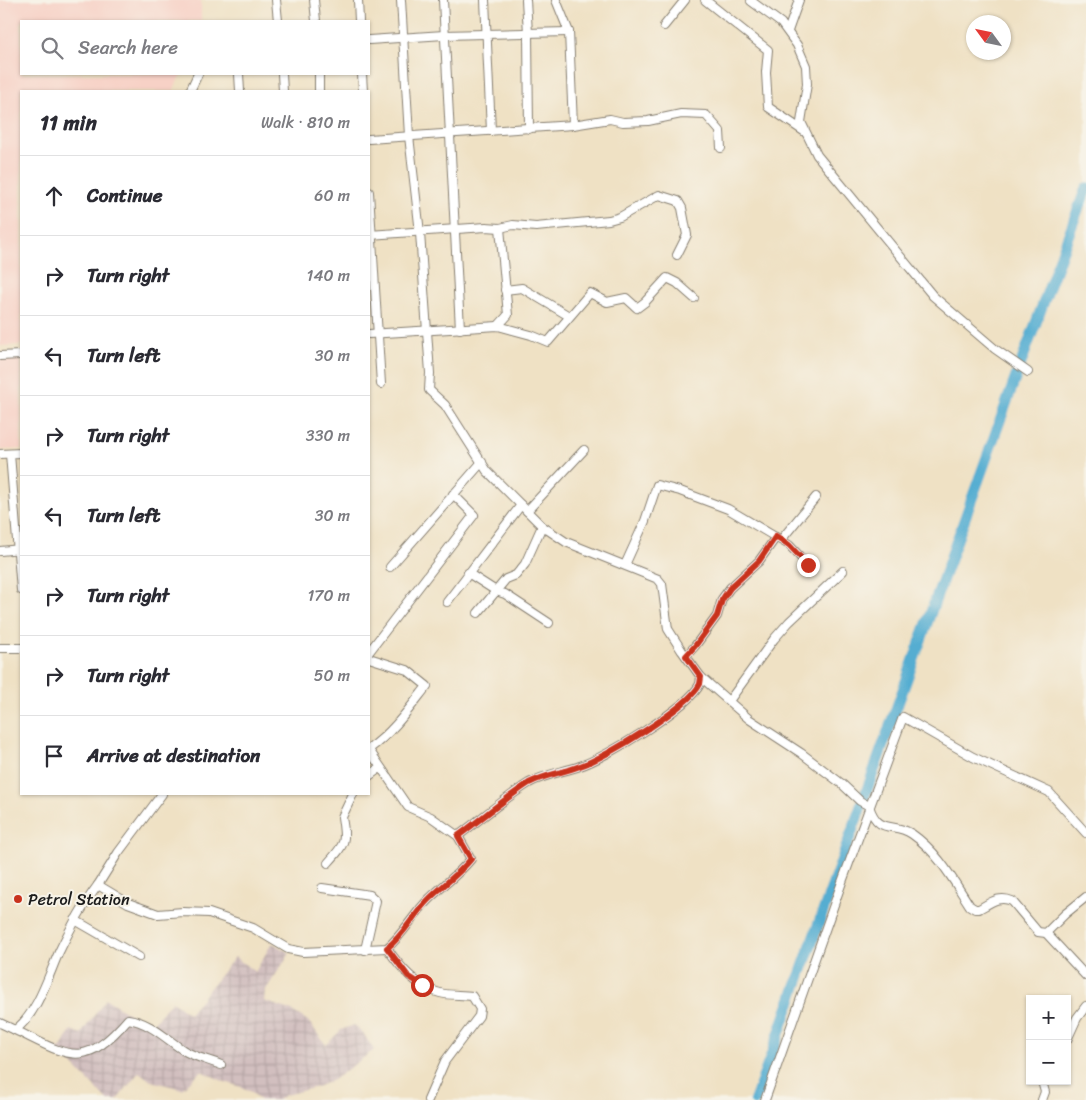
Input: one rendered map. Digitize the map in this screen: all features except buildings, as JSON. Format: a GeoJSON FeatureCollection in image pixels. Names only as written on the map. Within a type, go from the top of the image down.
{"type":"FeatureCollection","features":[{"type":"Feature","properties":{"kind":"street"},"geometry":{"type":"LineString","coordinates":[[276,0],[278,20]]}},
{"type":"Feature","properties":{"kind":"street"},"geometry":{"type":"LineString","coordinates":[[314,0],[316,20]]}},
{"type":"Feature","properties":{"kind":"street"},"geometry":{"type":"LineString","coordinates":[[358,0],[360,20]]}},
{"type":"Feature","properties":{"kind":"street"},"geometry":{"type":"LineString","coordinates":[[401,0],[408,136],[420,232],[429,390],[445,405],[487,471],[542,526],[566,542],[654,576],[662,584],[668,629],[701,677],[749,719],[801,752],[842,784],[860,801],[869,806],[874,819],[884,827],[910,832],[934,852],[970,906],[979,909],[1000,898],[1012,900],[1038,932],[1046,933],[1086,976]]}},
{"type":"Feature","properties":{"kind":"street"},"geometry":{"type":"LineString","coordinates":[[444,0],[444,35],[451,134],[460,329]]}},
{"type":"Feature","properties":{"kind":"street"},"geometry":{"type":"LineString","coordinates":[[485,0],[491,132]]}},
{"type":"Feature","properties":{"kind":"street"},"geometry":{"type":"LineString","coordinates":[[526,0],[529,129]]}},
{"type":"Feature","properties":{"kind":"street"},"geometry":{"type":"LineString","coordinates":[[556,0],[569,32],[573,125]]}},
{"type":"Feature","properties":{"kind":"street"},"geometry":{"type":"LineString","coordinates":[[664,26],[685,0]]}},
{"type":"Feature","properties":{"kind":"street"},"geometry":{"type":"LineString","coordinates":[[705,0],[768,50],[766,72],[768,107],[805,132]]}},
{"type":"Feature","properties":{"kind":"street"},"geometry":{"type":"LineString","coordinates":[[751,0],[781,23],[788,31],[797,45],[806,66],[807,84],[801,122],[817,155],[933,296],[1017,366],[1028,372]]}},
{"type":"Feature","properties":{"kind":"street"},"geometry":{"type":"LineString","coordinates":[[788,31],[800,0]]}},
{"type":"Feature","properties":{"kind":"street"},"geometry":{"type":"LineString","coordinates":[[370,40],[487,33],[569,32]]}},
{"type":"Feature","properties":{"kind":"street"},"geometry":{"type":"LineString","coordinates":[[190,90],[198,75]]}},
{"type":"Feature","properties":{"kind":"street"},"geometry":{"type":"LineString","coordinates":[[240,75],[240,90]]}},
{"type":"Feature","properties":{"kind":"street"},"geometry":{"type":"LineString","coordinates":[[282,75],[283,90]]}},
{"type":"Feature","properties":{"kind":"street"},"geometry":{"type":"LineString","coordinates":[[319,75],[319,90]]}},
{"type":"Feature","properties":{"kind":"street"},"geometry":{"type":"LineString","coordinates":[[362,75],[363,90]]}},
{"type":"Feature","properties":{"kind":"street"},"geometry":{"type":"LineString","coordinates":[[370,139],[529,129],[610,119],[623,122],[648,121],[681,114],[706,114],[720,131],[722,148]]}},
{"type":"Feature","properties":{"kind":"street"},"geometry":{"type":"LineString","coordinates":[[380,384],[370,235],[500,228],[513,225],[536,227],[620,217],[659,195],[678,201],[682,208],[687,235],[677,255]]}},
{"type":"Feature","properties":{"kind":"street"},"geometry":{"type":"LineString","coordinates":[[498,326],[508,315],[500,228]]}},
{"type":"Feature","properties":{"kind":"street"},"geometry":{"type":"LineString","coordinates":[[370,334],[498,326],[548,342],[590,294],[607,302],[626,298],[637,308],[667,278],[678,283],[694,298]]}},
{"type":"Feature","properties":{"kind":"street"},"geometry":{"type":"LineString","coordinates":[[505,290],[522,288],[569,316]]}},
{"type":"Feature","properties":{"kind":"street"},"geometry":{"type":"LineString","coordinates":[[0,356],[20,356]]}},
{"type":"Feature","properties":{"kind":"street"},"geometry":{"type":"LineString","coordinates":[[447,602],[468,573],[524,508],[584,450]]}},
{"type":"Feature","properties":{"kind":"street"},"geometry":{"type":"LineString","coordinates":[[0,454],[20,453]]}},
{"type":"Feature","properties":{"kind":"street"},"geometry":{"type":"LineString","coordinates":[[10,454],[20,570]]}},
{"type":"Feature","properties":{"kind":"street"},"geometry":{"type":"LineString","coordinates":[[390,567],[482,462]]}},
{"type":"Feature","properties":{"kind":"street"},"geometry":{"type":"LineString","coordinates":[[625,565],[645,521],[657,485],[680,491],[728,509],[789,545],[808,565]]}},
{"type":"Feature","properties":{"kind":"street"},"geometry":{"type":"LineString","coordinates":[[370,651],[474,515],[453,494]]}},
{"type":"Feature","properties":{"kind":"street"},"geometry":{"type":"LineString","coordinates":[[686,656],[717,616],[722,600],[730,588],[759,561],[816,497]]}},
{"type":"Feature","properties":{"kind":"street"},"geometry":{"type":"LineString","coordinates":[[478,613],[506,579],[516,575],[525,564],[542,526]]}},
{"type":"Feature","properties":{"kind":"street"},"geometry":{"type":"LineString","coordinates":[[0,551],[19,549]]}},
{"type":"Feature","properties":{"kind":"street"},"geometry":{"type":"LineString","coordinates":[[729,701],[774,639],[842,571]]}},
{"type":"Feature","properties":{"kind":"street"},"geometry":{"type":"LineString","coordinates":[[468,573],[496,591],[505,594],[549,623]]}},
{"type":"Feature","properties":{"kind":"street"},"geometry":{"type":"LineString","coordinates":[[0,648],[20,648]]}},
{"type":"Feature","properties":{"kind":"street"},"geometry":{"type":"LineString","coordinates":[[370,658],[407,670],[427,686],[398,724],[384,739],[370,749]]}},
{"type":"Feature","properties":{"kind":"street"},"geometry":{"type":"LineString","coordinates":[[458,836],[528,784],[545,775],[581,766],[636,737],[692,694],[700,684],[701,677]]}},
{"type":"Feature","properties":{"kind":"street"},"geometry":{"type":"LineString","coordinates":[[765,1100],[869,806],[887,764],[903,717],[973,757],[1048,792],[1086,833]]}},
{"type":"Feature","properties":{"kind":"street"},"geometry":{"type":"LineString","coordinates":[[98,885],[128,903],[158,914],[183,912],[209,913],[253,928],[288,948],[303,952],[387,948],[428,900],[462,870],[471,859],[458,836],[431,817],[408,807],[370,752]]}},
{"type":"Feature","properties":{"kind":"street"},"geometry":{"type":"LineString","coordinates":[[370,775],[380,768]]}},
{"type":"Feature","properties":{"kind":"street"},"geometry":{"type":"LineString","coordinates":[[15,1030],[21,1025],[32,1009],[75,920],[118,853],[161,795]]}},
{"type":"Feature","properties":{"kind":"street"},"geometry":{"type":"LineString","coordinates":[[328,863],[339,850],[344,840],[346,832],[342,817],[353,795]]}},
{"type":"Feature","properties":{"kind":"street"},"geometry":{"type":"LineString","coordinates":[[322,888],[374,897],[376,901],[365,950]]}},
{"type":"Feature","properties":{"kind":"street"},"geometry":{"type":"LineString","coordinates":[[1046,933],[1065,914],[1086,898]]}},
{"type":"Feature","properties":{"kind":"street"},"geometry":{"type":"LineString","coordinates":[[75,920],[139,957]]}},
{"type":"Feature","properties":{"kind":"street"},"geometry":{"type":"LineString","coordinates":[[387,948],[408,976],[422,985],[441,993],[472,996],[480,1009],[479,1016],[444,1061],[428,1100]]}},
{"type":"Feature","properties":{"kind":"street"},"geometry":{"type":"LineString","coordinates":[[1071,1031],[1077,1018],[1086,1006]]}},
{"type":"Feature","properties":{"kind":"street"},"geometry":{"type":"LineString","coordinates":[[0,1023],[67,1054],[78,1055],[97,1048],[118,1031],[128,1019],[135,1020],[164,1035],[184,1051],[221,1065]]}},
{"type":"Feature","properties":{"kind":"street"},"geometry":{"type":"LineString","coordinates":[[1042,1100],[1045,1092],[1044,1085]]}},
{"type":"Feature","properties":{"kind":"shaded area"},"geometry":{"type":"Polygon","coordinates":[[[0,0],[201,0],[201,20],[20,20],[20,75],[181,75],[173,90],[20,90],[20,345],[0,346],[0,0]]]}},
{"type":"Feature","properties":{"kind":"shaded area"},"geometry":{"type":"Polygon","coordinates":[[[20,357],[20,449],[0,450],[0,358],[20,357]]]}},
{"type":"Feature","properties":{"kind":"shaded area"},"geometry":{"type":"Polygon","coordinates":[[[272,943],[290,953],[265,991],[264,1001],[292,1011],[308,1021],[326,1045],[341,1030],[354,1025],[363,1033],[374,1050],[333,1080],[317,1087],[285,1095],[278,1100],[260,1100],[252,1092],[201,1071],[182,1089],[151,1081],[139,1072],[117,1100],[107,1100],[67,1059],[48,1050],[48,1046],[60,1049],[71,1030],[81,1034],[106,999],[150,1027],[172,1001],[189,1014],[235,957],[255,972],[272,943]]]}},
{"type":"Feature","properties":{"kind":"waterway"},"geometry":{"type":"LineString","coordinates":[[755,1100],[1086,188]]}},
{"type":"Feature","properties":{"kind":"place","name":"Petrol Station"},"geometry":{"type":"Point","coordinates":[18,899]}},
{"type":"Feature","properties":{"kind":"route"},"geometry":{"type":"LineString","coordinates":[[422,985],[408,976],[387,948],[428,900],[462,870],[471,859],[458,836],[528,784],[545,775],[581,766],[620,747],[644,732],[692,694],[700,684],[701,677],[686,656],[717,616],[722,600],[730,588],[759,561],[776,536],[789,545],[808,565]]}}]}
